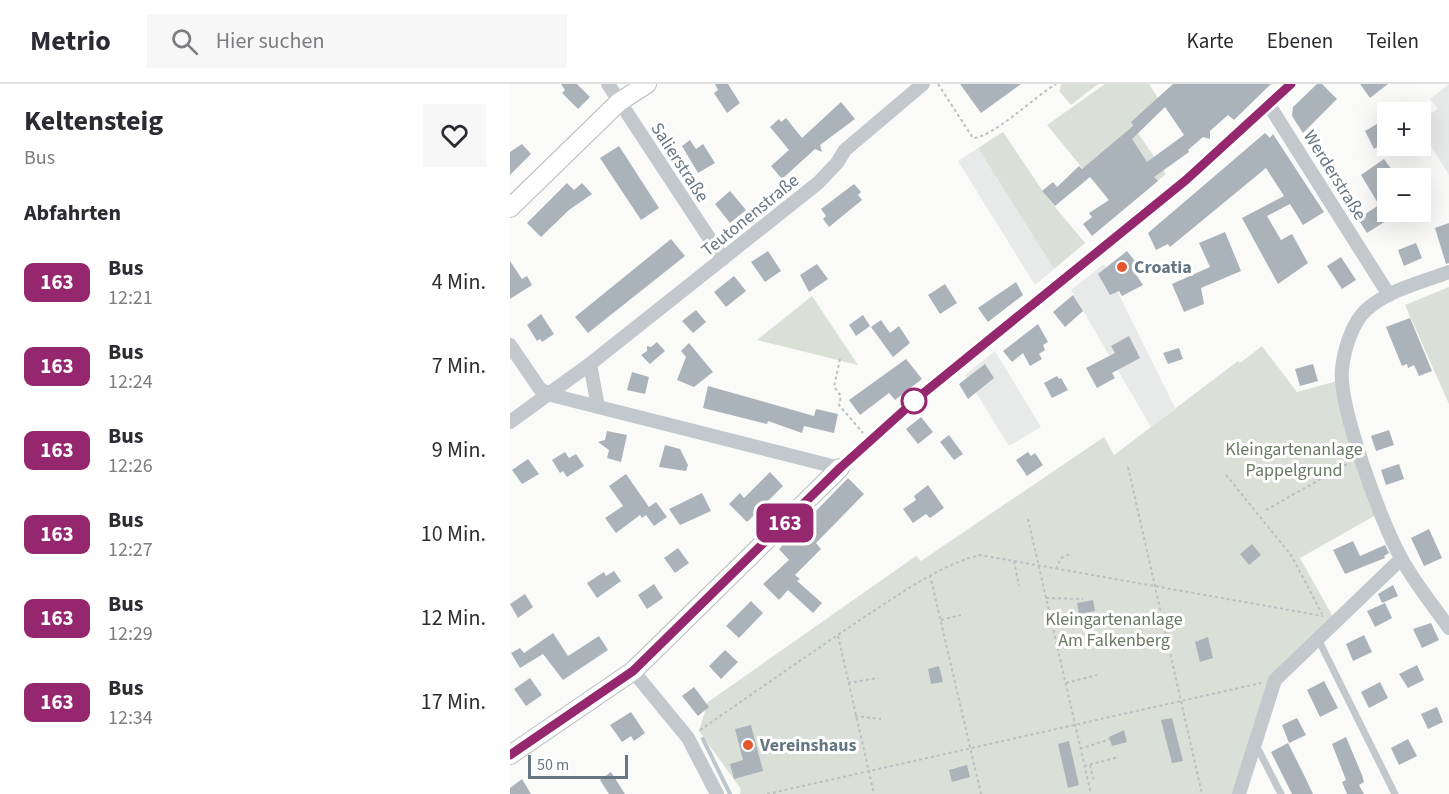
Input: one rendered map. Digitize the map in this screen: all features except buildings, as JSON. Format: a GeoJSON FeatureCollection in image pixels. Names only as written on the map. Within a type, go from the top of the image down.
{"type":"FeatureCollection","features":[{"type":"Feature","properties":{"kind":"street","name":"Salierstraße"},"geometry":{"type":"LineString","coordinates":[[608,84],[723,259]]}},
{"type":"Feature","properties":{"kind":"street"},"geometry":{"type":"LineString","coordinates":[[510,208],[619,102],[647,84]]}},
{"type":"Feature","properties":{"kind":"street","name":"Teutonenstraße"},"geometry":{"type":"LineString","coordinates":[[510,422],[551,395],[818,183],[837,163],[845,150],[923,84]]}},
{"type":"Feature","properties":{"kind":"street","name":"Werderstraße"},"geometry":{"type":"LineString","coordinates":[[1269,105],[1389,295]]}},
{"type":"Feature","properties":{"kind":"street"},"geometry":{"type":"LineString","coordinates":[[1449,272],[1389,295],[1366,311],[1355,327],[1342,370],[1348,410],[1361,457],[1390,538],[1401,559],[1449,628]]}},
{"type":"Feature","properties":{"kind":"street"},"geometry":{"type":"LineString","coordinates":[[510,345],[540,389],[551,395],[840,468]]}},
{"type":"Feature","properties":{"kind":"street"},"geometry":{"type":"LineString","coordinates":[[590,364],[598,407]]}},
{"type":"Feature","properties":{"kind":"street"},"geometry":{"type":"LineString","coordinates":[[510,755],[633,671],[840,468]]}},
{"type":"Feature","properties":{"kind":"street"},"geometry":{"type":"LineString","coordinates":[[1239,794],[1275,680],[1401,559]]}},
{"type":"Feature","properties":{"kind":"street"},"geometry":{"type":"LineString","coordinates":[[633,671],[688,738],[717,794]]}},
{"type":"Feature","properties":{"kind":"lane"},"geometry":{"type":"LineString","coordinates":[[1318,639],[1395,794]]}},
{"type":"Feature","properties":{"kind":"lane"},"geometry":{"type":"LineString","coordinates":[[1256,744],[1281,794]]}},
{"type":"Feature","properties":{"kind":"path"},"geometry":{"type":"LineString","coordinates":[[938,84],[973,138],[995,129],[1056,84]]}},
{"type":"Feature","properties":{"kind":"path"},"geometry":{"type":"LineString","coordinates":[[840,359],[834,387],[841,396],[839,405],[863,433]]}},
{"type":"Feature","properties":{"kind":"path"},"geometry":{"type":"LineString","coordinates":[[1266,510],[1361,457]]}},
{"type":"Feature","properties":{"kind":"path"},"geometry":{"type":"LineString","coordinates":[[1128,467],[1202,794]]}},
{"type":"Feature","properties":{"kind":"path"},"geometry":{"type":"LineString","coordinates":[[1226,475],[1291,555],[1322,614],[1331,626]]}},
{"type":"Feature","properties":{"kind":"path"},"geometry":{"type":"LineString","coordinates":[[1028,519],[1090,794]]}},
{"type":"Feature","properties":{"kind":"path"},"geometry":{"type":"LineString","coordinates":[[1056,568],[1061,558],[1070,554]]}},
{"type":"Feature","properties":{"kind":"path"},"geometry":{"type":"LineString","coordinates":[[688,738],[838,634],[930,575],[957,561],[980,555],[1322,614]]}},
{"type":"Feature","properties":{"kind":"path"},"geometry":{"type":"LineString","coordinates":[[1014,561],[1019,586]]}},
{"type":"Feature","properties":{"kind":"path"},"geometry":{"type":"LineString","coordinates":[[930,575],[981,794]]}},
{"type":"Feature","properties":{"kind":"path"},"geometry":{"type":"LineString","coordinates":[[1046,598],[1083,599]]}},
{"type":"Feature","properties":{"kind":"path"},"geometry":{"type":"LineString","coordinates":[[941,620],[961,615]]}},
{"type":"Feature","properties":{"kind":"path"},"geometry":{"type":"LineString","coordinates":[[838,634],[874,794]]}},
{"type":"Feature","properties":{"kind":"path"},"geometry":{"type":"LineString","coordinates":[[1066,683],[1097,675]]}},
{"type":"Feature","properties":{"kind":"path"},"geometry":{"type":"LineString","coordinates":[[848,682],[878,678]]}},
{"type":"Feature","properties":{"kind":"path"},"geometry":{"type":"LineString","coordinates":[[769,794],[1181,699],[1275,680]]}},
{"type":"Feature","properties":{"kind":"path"},"geometry":{"type":"LineString","coordinates":[[855,716],[881,719]]}},
{"type":"Feature","properties":{"kind":"path"},"geometry":{"type":"LineString","coordinates":[[1080,749],[1110,739]]}},
{"type":"Feature","properties":{"kind":"path"},"geometry":{"type":"LineString","coordinates":[[1084,766],[1119,757]]}},
{"type":"Feature","properties":{"kind":"path"},"geometry":{"type":"LineString","coordinates":[[1090,765],[1094,782]]}},
{"type":"Feature","properties":{"kind":"shaded area"},"geometry":{"type":"Polygon","coordinates":[[[1449,84],[1449,175],[1431,146],[1431,114],[1438,109],[1430,99],[1449,84]]]}},
{"type":"Feature","properties":{"kind":"shaded area"},"geometry":{"type":"Polygon","coordinates":[[[978,148],[1054,269],[1035,285],[958,161],[978,148]]]}},
{"type":"Feature","properties":{"kind":"shaded area"},"geometry":{"type":"Polygon","coordinates":[[[1104,264],[1175,408],[1151,427],[1071,290],[1104,264]]]}},
{"type":"Feature","properties":{"kind":"shaded area"},"geometry":{"type":"Polygon","coordinates":[[[995,351],[1041,427],[1009,446],[965,375],[995,351]]]}},
{"type":"Feature","properties":{"kind":"green space"},"geometry":{"type":"Polygon","coordinates":[[[1062,84],[1098,84],[1071,105],[1059,91],[1062,84]]]}},
{"type":"Feature","properties":{"kind":"green space"},"geometry":{"type":"Polygon","coordinates":[[[1105,84],[1149,84],[1158,98],[1131,123],[1166,174],[1119,213],[1047,125],[1105,84]]]}},
{"type":"Feature","properties":{"kind":"green space"},"geometry":{"type":"Polygon","coordinates":[[[1003,132],[1046,196],[1085,243],[1054,269],[978,148],[1003,132]]]}},
{"type":"Feature","properties":{"kind":"green space"},"geometry":{"type":"Polygon","coordinates":[[[1449,287],[1449,404],[1405,305],[1449,287]]]}},
{"type":"Feature","properties":{"kind":"green space"},"geometry":{"type":"Polygon","coordinates":[[[812,296],[858,365],[757,340],[812,296]]]}},
{"type":"Feature","properties":{"kind":"green space","name":"Kleingartenanlage Am Falkenberg"},"geometry":{"type":"Polygon","coordinates":[[[1262,346],[1297,392],[1337,381],[1376,515],[1300,558],[1333,617],[1276,670],[1233,794],[740,794],[741,789],[699,731],[708,702],[916,556],[921,561],[1104,437],[1114,455],[1238,361],[1240,363],[1262,346]]]}},
{"type":"Feature","properties":{"kind":"waterway"},"geometry":{"type":"LineString","coordinates":[[703,739],[730,794]]}},
{"type":"Feature","properties":{"kind":"bus line","name":"163"},"geometry":{"type":"LineString","coordinates":[[510,755],[633,671],[840,468],[920,396],[1099,253],[1186,180],[1291,84]]}},
{"type":"Feature","properties":{"kind":"place","name":"Croatia"},"geometry":{"type":"Point","coordinates":[1122,267]}},
{"type":"Feature","properties":{"kind":"place","name":"Vereinshaus"},"geometry":{"type":"Point","coordinates":[748,745]}},
{"type":"Feature","properties":{"kind":"park label","name":"Kleingartenanlage Pappelgrund"},"geometry":{"type":"Point","coordinates":[1294,460]}}]}
